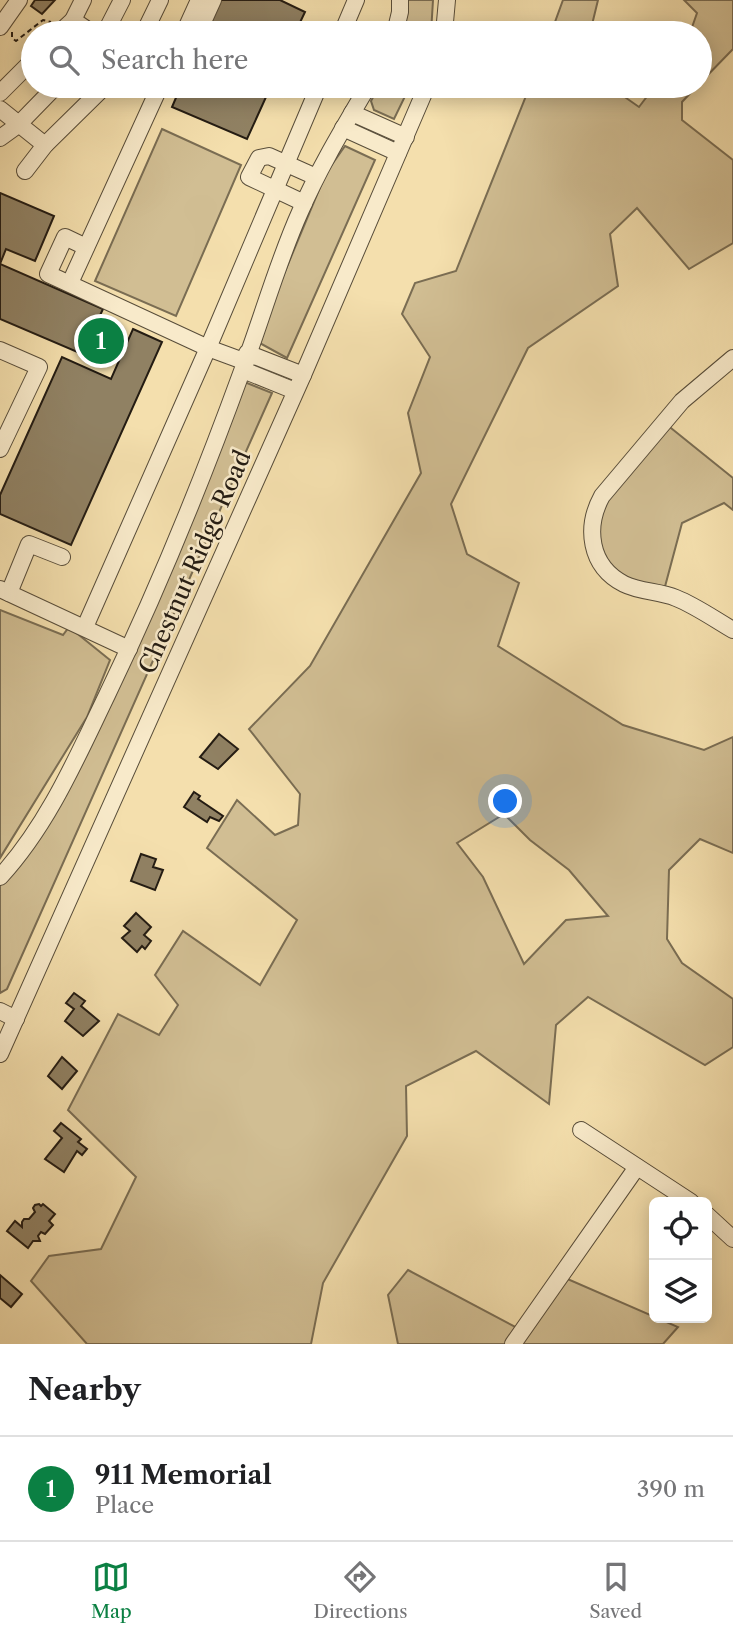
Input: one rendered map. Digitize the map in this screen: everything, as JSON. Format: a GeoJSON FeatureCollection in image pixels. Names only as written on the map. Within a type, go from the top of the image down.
{"type":"FeatureCollection","features":[{"type":"Feature","properties":{"kind":"street"},"geometry":{"type":"LineString","coordinates":[[6,29],[19,0]]}},
{"type":"Feature","properties":{"kind":"street"},"geometry":{"type":"LineString","coordinates":[[69,21],[83,0]]}},
{"type":"Feature","properties":{"kind":"street"},"geometry":{"type":"LineString","coordinates":[[111,21],[122,0]]}},
{"type":"Feature","properties":{"kind":"street"},"geometry":{"type":"LineString","coordinates":[[150,21],[160,0]]}},
{"type":"Feature","properties":{"kind":"street"},"geometry":{"type":"LineString","coordinates":[[189,21],[199,0]]}},
{"type":"Feature","properties":{"kind":"street"},"geometry":{"type":"LineString","coordinates":[[203,21],[213,0]]}},
{"type":"Feature","properties":{"kind":"street"},"geometry":{"type":"LineString","coordinates":[[347,21],[356,0]]}},
{"type":"Feature","properties":{"kind":"street"},"geometry":{"type":"LineString","coordinates":[[397,21],[400,0]]}},
{"type":"Feature","properties":{"kind":"street"},"geometry":{"type":"LineString","coordinates":[[445,21],[447,0]]}},
{"type":"Feature","properties":{"kind":"street"},"geometry":{"type":"LineString","coordinates":[[0,93],[21,72]]}},
{"type":"Feature","properties":{"kind":"street"},"geometry":{"type":"LineString","coordinates":[[0,138],[18,125],[44,98]]}},
{"type":"Feature","properties":{"kind":"street"},"geometry":{"type":"LineString","coordinates":[[25,171],[45,145],[93,98]]}},
{"type":"Feature","properties":{"kind":"street"},"geometry":{"type":"LineString","coordinates":[[70,284],[154,98]]}},
{"type":"Feature","properties":{"kind":"street"},"geometry":{"type":"LineString","coordinates":[[85,627],[208,348],[314,98]]}},
{"type":"Feature","properties":{"kind":"street"},"geometry":{"type":"LineString","coordinates":[[0,877],[30,839],[67,779],[129,649],[177,538],[303,204],[361,98]]}},
{"type":"Feature","properties":{"kind":"street","name":"Chestnut Ridge Road"},"geometry":{"type":"LineString","coordinates":[[0,1054],[303,375],[422,98]]}},
{"type":"Feature","properties":{"kind":"street"},"geometry":{"type":"LineString","coordinates":[[0,109],[45,145]]}},
{"type":"Feature","properties":{"kind":"street"},"geometry":{"type":"LineString","coordinates":[[352,113],[406,137]]}},
{"type":"Feature","properties":{"kind":"street"},"geometry":{"type":"LineString","coordinates":[[343,128],[398,153]]}},
{"type":"Feature","properties":{"kind":"street"},"geometry":{"type":"LineString","coordinates":[[303,204],[249,177],[259,158],[269,156],[316,177]]}},
{"type":"Feature","properties":{"kind":"street"},"geometry":{"type":"LineString","coordinates":[[86,247],[65,237],[48,274],[208,348],[245,362],[303,375]]}},
{"type":"Feature","properties":{"kind":"street"},"geometry":{"type":"LineString","coordinates":[[0,449],[39,367],[2,357]]}},
{"type":"Feature","properties":{"kind":"street"},"geometry":{"type":"LineString","coordinates":[[733,358],[682,401],[603,496],[595,508],[591,533],[593,546],[603,567],[622,583],[673,596],[733,630]]}},
{"type":"Feature","properties":{"kind":"street"},"geometry":{"type":"LineString","coordinates":[[245,362],[295,391]]}},
{"type":"Feature","properties":{"kind":"street"},"geometry":{"type":"LineString","coordinates":[[62,557],[29,544],[4,591],[129,649]]}},
{"type":"Feature","properties":{"kind":"street"},"geometry":{"type":"LineString","coordinates":[[0,1011],[16,1019]]}},
{"type":"Feature","properties":{"kind":"street"},"geometry":{"type":"LineString","coordinates":[[581,1130],[683,1197]]}},
{"type":"Feature","properties":{"kind":"street"},"geometry":{"type":"LineString","coordinates":[[513,1344],[637,1167]]}},
{"type":"Feature","properties":{"kind":"street"},"geometry":{"type":"LineString","coordinates":[[712,1220],[733,1239]]}},
{"type":"Feature","properties":{"kind":"path"},"geometry":{"type":"LineString","coordinates":[[6,29],[16,41],[21,37]]}},
{"type":"Feature","properties":{"kind":"shaded area"},"geometry":{"type":"Polygon","coordinates":[[[405,0],[433,0],[432,21],[402,21],[405,0]]]}},
{"type":"Feature","properties":{"kind":"shaded area"},"geometry":{"type":"Polygon","coordinates":[[[563,0],[598,0],[593,21],[555,21],[563,0]]]}},
{"type":"Feature","properties":{"kind":"shaded area"},"geometry":{"type":"Polygon","coordinates":[[[684,0],[733,0],[733,49],[712,71],[712,21],[694,21],[697,13],[684,0]]]}},
{"type":"Feature","properties":{"kind":"shaded area"},"geometry":{"type":"Polygon","coordinates":[[[373,98],[404,98],[394,119],[374,110],[373,98]]]}},
{"type":"Feature","properties":{"kind":"shaded area"},"geometry":{"type":"Polygon","coordinates":[[[525,98],[626,98],[639,107],[646,98],[686,98],[682,102],[682,120],[733,160],[733,243],[689,269],[637,208],[610,234],[618,286],[528,348],[451,504],[467,554],[519,583],[498,646],[623,725],[704,750],[733,737],[733,853],[700,839],[669,870],[667,939],[682,963],[733,999],[733,1047],[705,1065],[588,997],[556,1025],[549,1104],[476,1051],[406,1086],[407,1136],[323,1283],[311,1344],[87,1344],[31,1281],[49,1256],[101,1249],[136,1177],[68,1110],[118,1014],[159,1035],[178,1005],[155,975],[183,931],[260,985],[297,920],[207,848],[237,800],[275,835],[298,825],[300,794],[249,729],[310,666],[421,473],[408,413],[430,357],[402,314],[415,283],[456,271],[525,98]],[[504,814],[457,843],[483,877],[524,964],[566,920],[608,916],[569,870],[530,840],[504,814]]]}},
{"type":"Feature","properties":{"kind":"shaded area"},"geometry":{"type":"Polygon","coordinates":[[[162,129],[241,165],[176,316],[95,281],[162,129]]]}},
{"type":"Feature","properties":{"kind":"shaded area"},"geometry":{"type":"Polygon","coordinates":[[[345,146],[375,160],[287,358],[256,341],[326,173],[345,146]]]}},
{"type":"Feature","properties":{"kind":"shaded area"},"geometry":{"type":"Polygon","coordinates":[[[242,381],[272,393],[7,989],[0,993],[0,885],[45,827],[242,381]]]}},
{"type":"Feature","properties":{"kind":"shaded area"},"geometry":{"type":"Polygon","coordinates":[[[661,420],[733,478],[733,510],[724,503],[682,523],[663,594],[605,567],[590,520],[661,420]]]}},
{"type":"Feature","properties":{"kind":"shaded area"},"geometry":{"type":"Polygon","coordinates":[[[0,610],[63,635],[69,627],[110,660],[87,717],[0,858],[0,610]]]}},
{"type":"Feature","properties":{"kind":"shaded area"},"geometry":{"type":"Polygon","coordinates":[[[408,1270],[523,1331],[563,1277],[649,1314],[649,1323],[669,1323],[678,1327],[663,1344],[398,1344],[388,1295],[408,1270]]]}},
{"type":"Feature","properties":{"kind":"building"},"geometry":{"type":"Polygon","coordinates":[[[35,0],[55,0],[42,14],[31,6],[35,0]]]}},
{"type":"Feature","properties":{"kind":"building"},"geometry":{"type":"Polygon","coordinates":[[[219,0],[280,0],[305,12],[301,21],[209,21],[219,0]]]}},
{"type":"Feature","properties":{"kind":"building"},"geometry":{"type":"Polygon","coordinates":[[[176,98],[266,98],[247,139],[172,107],[176,98]]]}},
{"type":"Feature","properties":{"kind":"building"},"geometry":{"type":"Polygon","coordinates":[[[0,193],[54,216],[35,261],[6,249],[0,264],[0,193]]]}},
{"type":"Feature","properties":{"kind":"building"},"geometry":{"type":"Polygon","coordinates":[[[0,264],[103,309],[82,354],[0,319],[0,264]]]}},
{"type":"Feature","properties":{"kind":"building"},"geometry":{"type":"Polygon","coordinates":[[[133,329],[162,342],[71,545],[0,514],[0,495],[62,357],[111,379],[133,329]]]}},
{"type":"Feature","properties":{"kind":"building"},"geometry":{"type":"Polygon","coordinates":[[[219,734],[238,749],[218,769],[200,757],[219,734]]]}},
{"type":"Feature","properties":{"kind":"building"},"geometry":{"type":"Polygon","coordinates":[[[194,792],[200,796],[198,799],[223,816],[219,821],[210,817],[207,822],[184,807],[194,792]]]}},
{"type":"Feature","properties":{"kind":"building"},"geometry":{"type":"Polygon","coordinates":[[[141,854],[156,859],[153,867],[163,870],[155,890],[131,881],[141,854]]]}},
{"type":"Feature","properties":{"kind":"building"},"geometry":{"type":"Polygon","coordinates":[[[136,913],[151,927],[144,935],[151,941],[145,949],[142,946],[137,952],[122,938],[130,931],[124,926],[136,913]]]}},
{"type":"Feature","properties":{"kind":"building"},"geometry":{"type":"Polygon","coordinates":[[[74,993],[85,1001],[81,1006],[99,1021],[83,1036],[65,1021],[74,1009],[66,1003],[74,993]]]}},
{"type":"Feature","properties":{"kind":"building"},"geometry":{"type":"Polygon","coordinates":[[[62,1057],[77,1071],[62,1089],[48,1076],[62,1057]]]}},
{"type":"Feature","properties":{"kind":"building"},"geometry":{"type":"Polygon","coordinates":[[[61,1123],[81,1139],[78,1142],[87,1149],[82,1155],[77,1151],[64,1172],[45,1159],[62,1138],[54,1131],[61,1123]]]}},
{"type":"Feature","properties":{"kind":"building"},"geometry":{"type":"Polygon","coordinates":[[[43,1204],[55,1214],[49,1221],[53,1225],[45,1234],[41,1232],[38,1236],[40,1241],[33,1241],[28,1248],[7,1231],[15,1221],[22,1227],[24,1219],[29,1219],[35,1212],[35,1205],[43,1204]]]}},
{"type":"Feature","properties":{"kind":"building"},"geometry":{"type":"Polygon","coordinates":[[[0,1275],[22,1294],[11,1307],[0,1298],[0,1275]]]}},
{"type":"Feature","properties":{"kind":"place","name":"911 Memorial"},"geometry":{"type":"Point","coordinates":[101,341]}}]}
